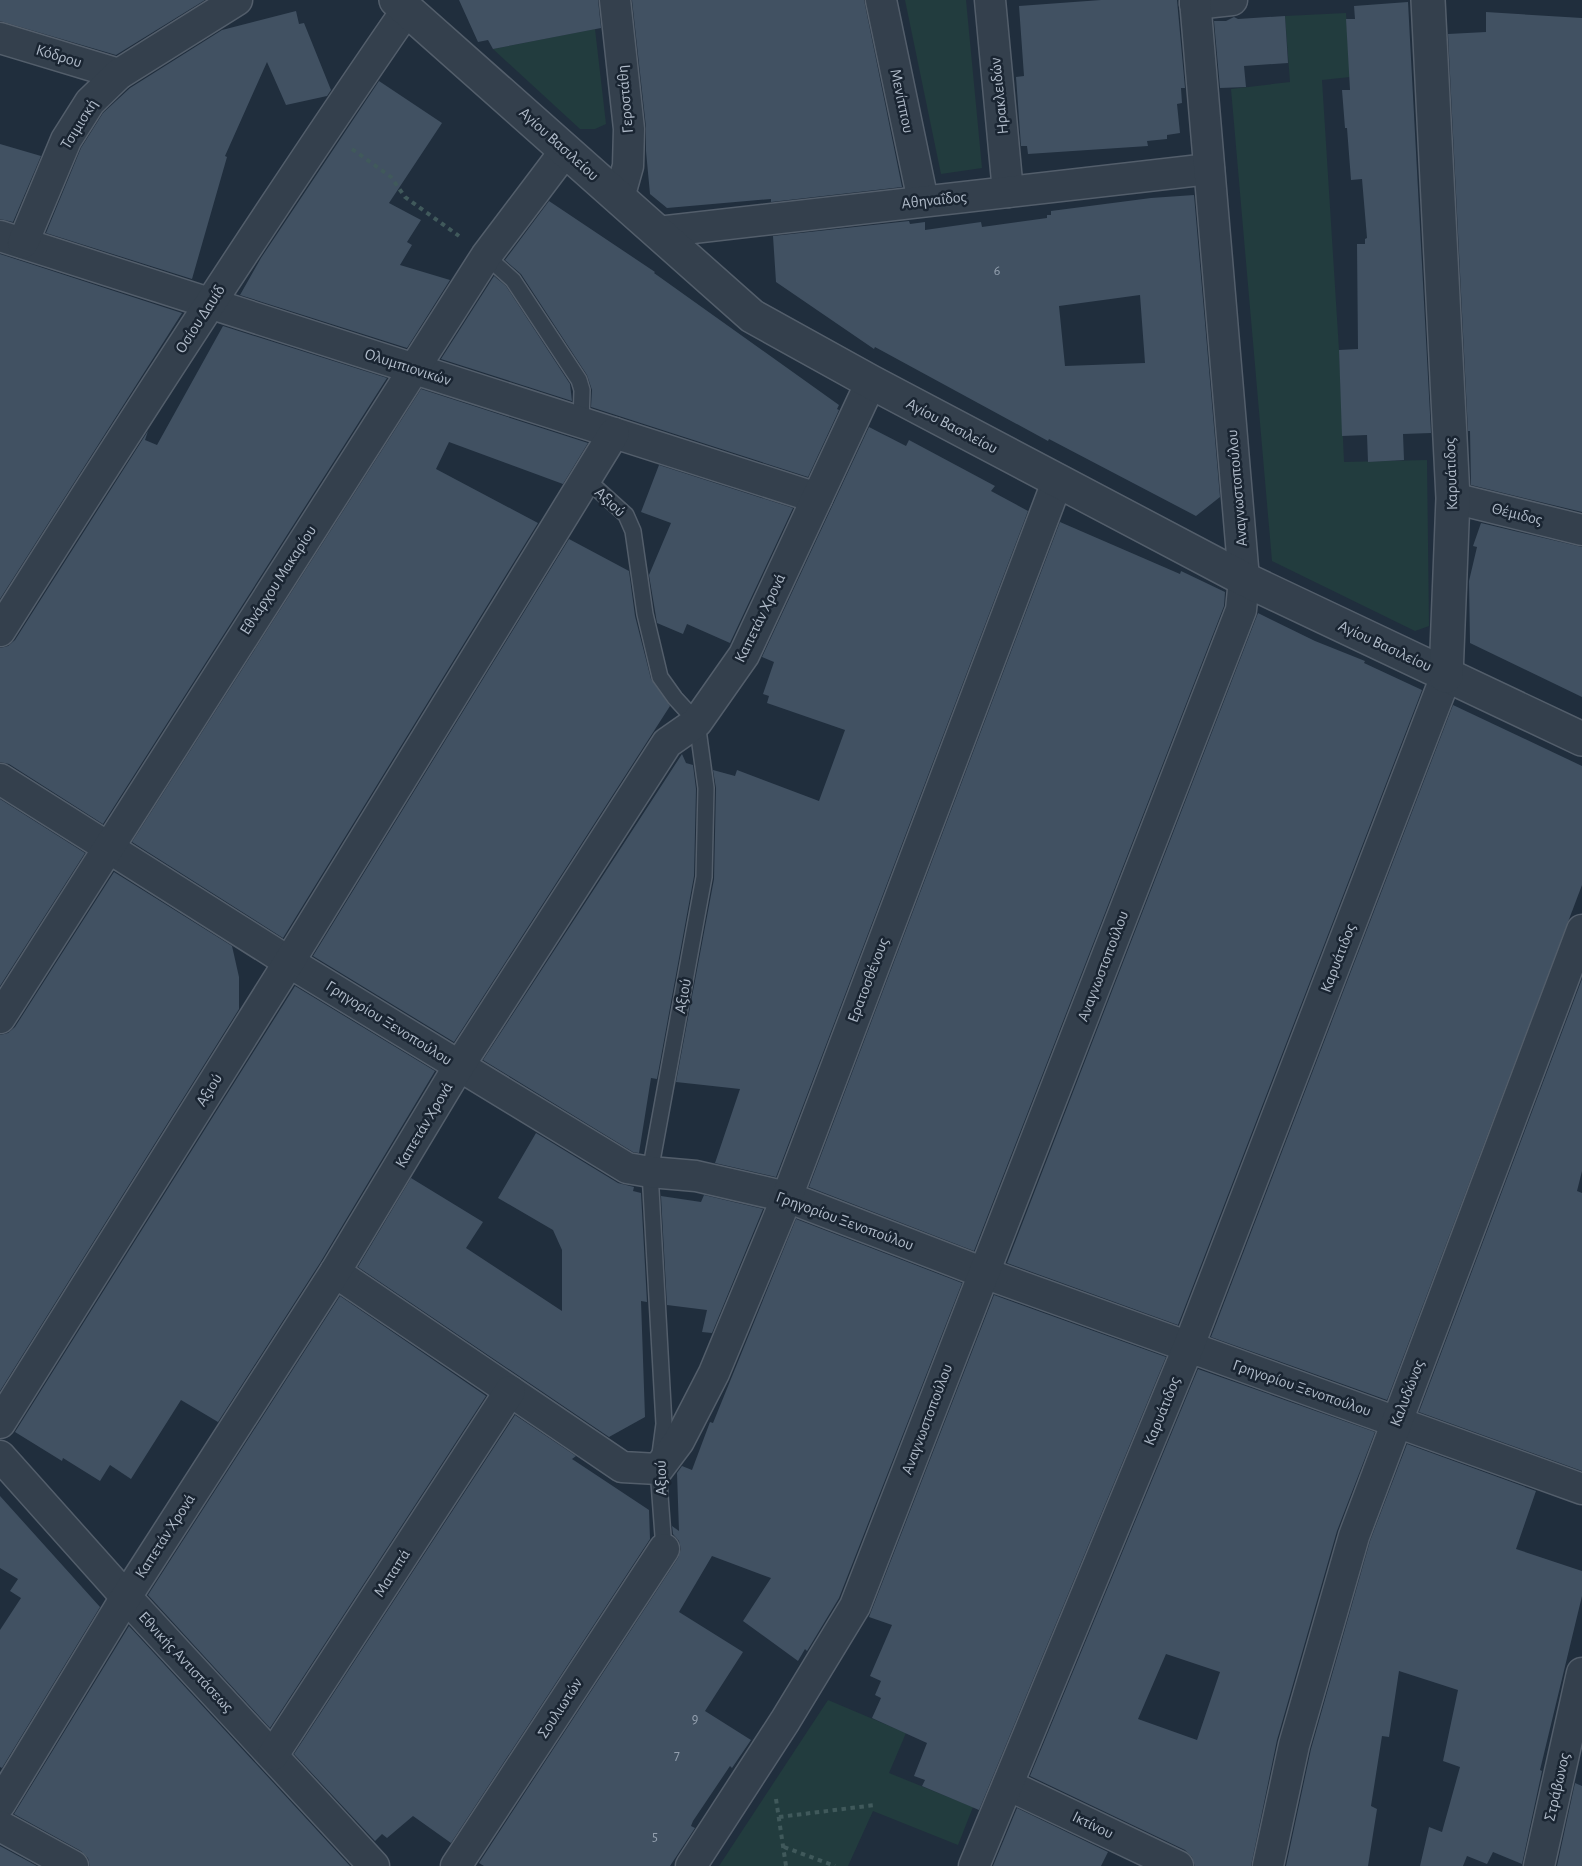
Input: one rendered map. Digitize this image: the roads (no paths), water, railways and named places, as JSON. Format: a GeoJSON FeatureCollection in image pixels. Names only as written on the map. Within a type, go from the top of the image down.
{"type":"FeatureCollection","features":[{"type":"Feature","properties":{"kind":"street","name":"Τσιμισκή"},"geometry":{"type":"LineString","coordinates":[[11,239],[66,140],[90,102],[119,74],[237,0]]}},
{"type":"Feature","properties":{"kind":"street","name":"Γεροστάθη"},"geometry":{"type":"LineString","coordinates":[[615,0],[629,129],[628,166],[619,198]]}},
{"type":"Feature","properties":{"kind":"street","name":"Μενίππου"},"geometry":{"type":"LineString","coordinates":[[881,0],[923,201]]}},
{"type":"Feature","properties":{"kind":"street","name":"Ηρακλειδών"},"geometry":{"type":"LineString","coordinates":[[990,0],[1008,192]]}},
{"type":"Feature","properties":{"kind":"street"},"geometry":{"type":"LineString","coordinates":[[1195,2],[1232,0]]}},
{"type":"Feature","properties":{"kind":"street","name":"Καρυάτιδος"},"geometry":{"type":"LineString","coordinates":[[974,1866],[1188,1348],[1446,676],[1453,498],[1428,0]]}},
{"type":"Feature","properties":{"kind":"street","name":"Αναγνωστοπούλου"},"geometry":{"type":"LineString","coordinates":[[691,1866],[855,1606],[1241,610],[1244,579],[1195,2]]}},
{"type":"Feature","properties":{"kind":"street","name":"Αγίου Βασιλείου"},"geometry":{"type":"LineString","coordinates":[[401,5],[752,316],[1057,482],[1244,579],[1582,739]]}},
{"type":"Feature","properties":{"kind":"street","name":"Οσίου Δαυίδ"},"geometry":{"type":"LineString","coordinates":[[0,631],[324,130],[401,5]]}},
{"type":"Feature","properties":{"kind":"street","name":"Κόδρου"},"geometry":{"type":"LineString","coordinates":[[0,38],[119,74]]}},
{"type":"Feature","properties":{"kind":"street","name":"Εθνάρχου Μακαρίου"},"geometry":{"type":"LineString","coordinates":[[0,1018],[486,256],[566,150]]}},
{"type":"Feature","properties":{"kind":"street","name":"Αθηναΐδος"},"geometry":{"type":"LineString","coordinates":[[658,232],[1209,169]]}},
{"type":"Feature","properties":{"kind":"street","name":"Ολυμπιονικών"},"geometry":{"type":"LineString","coordinates":[[11,239],[817,498]]}},
{"type":"Feature","properties":{"kind":"street","name":"Καπετάν Χρονά"},"geometry":{"type":"LineString","coordinates":[[0,1804],[126,1597],[334,1272],[459,1066],[667,743],[697,722],[744,655],[871,382]]}},
{"type":"Feature","properties":{"kind":"street","name":"Αξιού"},"geometry":{"type":"LineString","coordinates":[[0,1423],[290,962],[614,433]]}},
{"type":"Feature","properties":{"kind":"street","name":"Ερατοσθένους"},"geometry":{"type":"LineString","coordinates":[[658,1468],[679,1441],[714,1373],[786,1197],[1057,482]]}},
{"type":"Feature","properties":{"kind":"street","name":"Θέμιδος"},"geometry":{"type":"LineString","coordinates":[[1453,498],[1582,530]]}},
{"type":"Feature","properties":{"kind":"street","name":"Γρηγορίου Ξενοπούλου"},"geometry":{"type":"LineString","coordinates":[[0,779],[290,962],[627,1168],[696,1176],[786,1197],[984,1274],[1582,1489]]}},
{"type":"Feature","properties":{"kind":"street","name":"Καλυδώνος"},"geometry":{"type":"LineString","coordinates":[[1268,1866],[1294,1745],[1350,1547],[1582,930]]}},
{"type":"Feature","properties":{"kind":"street"},"geometry":{"type":"LineString","coordinates":[[334,1272],[622,1467],[658,1468]]}},
{"type":"Feature","properties":{"kind":"street","name":"Ματαπά"},"geometry":{"type":"LineString","coordinates":[[273,1755],[510,1391]]}},
{"type":"Feature","properties":{"kind":"street","name":"Εθνικής Αντιστάσεως"},"geometry":{"type":"LineString","coordinates":[[0,1456],[126,1597],[374,1866]]}},
{"type":"Feature","properties":{"kind":"street","name":"Σουλιωτών"},"geometry":{"type":"LineString","coordinates":[[456,1866],[664,1549]]}},
{"type":"Feature","properties":{"kind":"street","name":"Στράβωνος"},"geometry":{"type":"LineString","coordinates":[[1539,1866],[1572,1771],[1582,1672]]}},
{"type":"Feature","properties":{"kind":"street","name":"Ικτίνου"},"geometry":{"type":"LineString","coordinates":[[1008,1785],[1178,1866]]}},
{"type":"Feature","properties":{"kind":"street"},"geometry":{"type":"LineString","coordinates":[[0,1826],[73,1866]]}},
{"type":"Feature","properties":{"kind":"lane"},"geometry":{"type":"LineString","coordinates":[[486,256],[513,280],[579,380],[582,390],[581,422]]}},
{"type":"Feature","properties":{"kind":"lane","name":"Αξιού"},"geometry":{"type":"LineString","coordinates":[[585,478],[626,515],[630,523],[645,614],[660,677],[697,722],[706,788],[704,877],[650,1172],[664,1424],[658,1468],[664,1549]]}}]}
